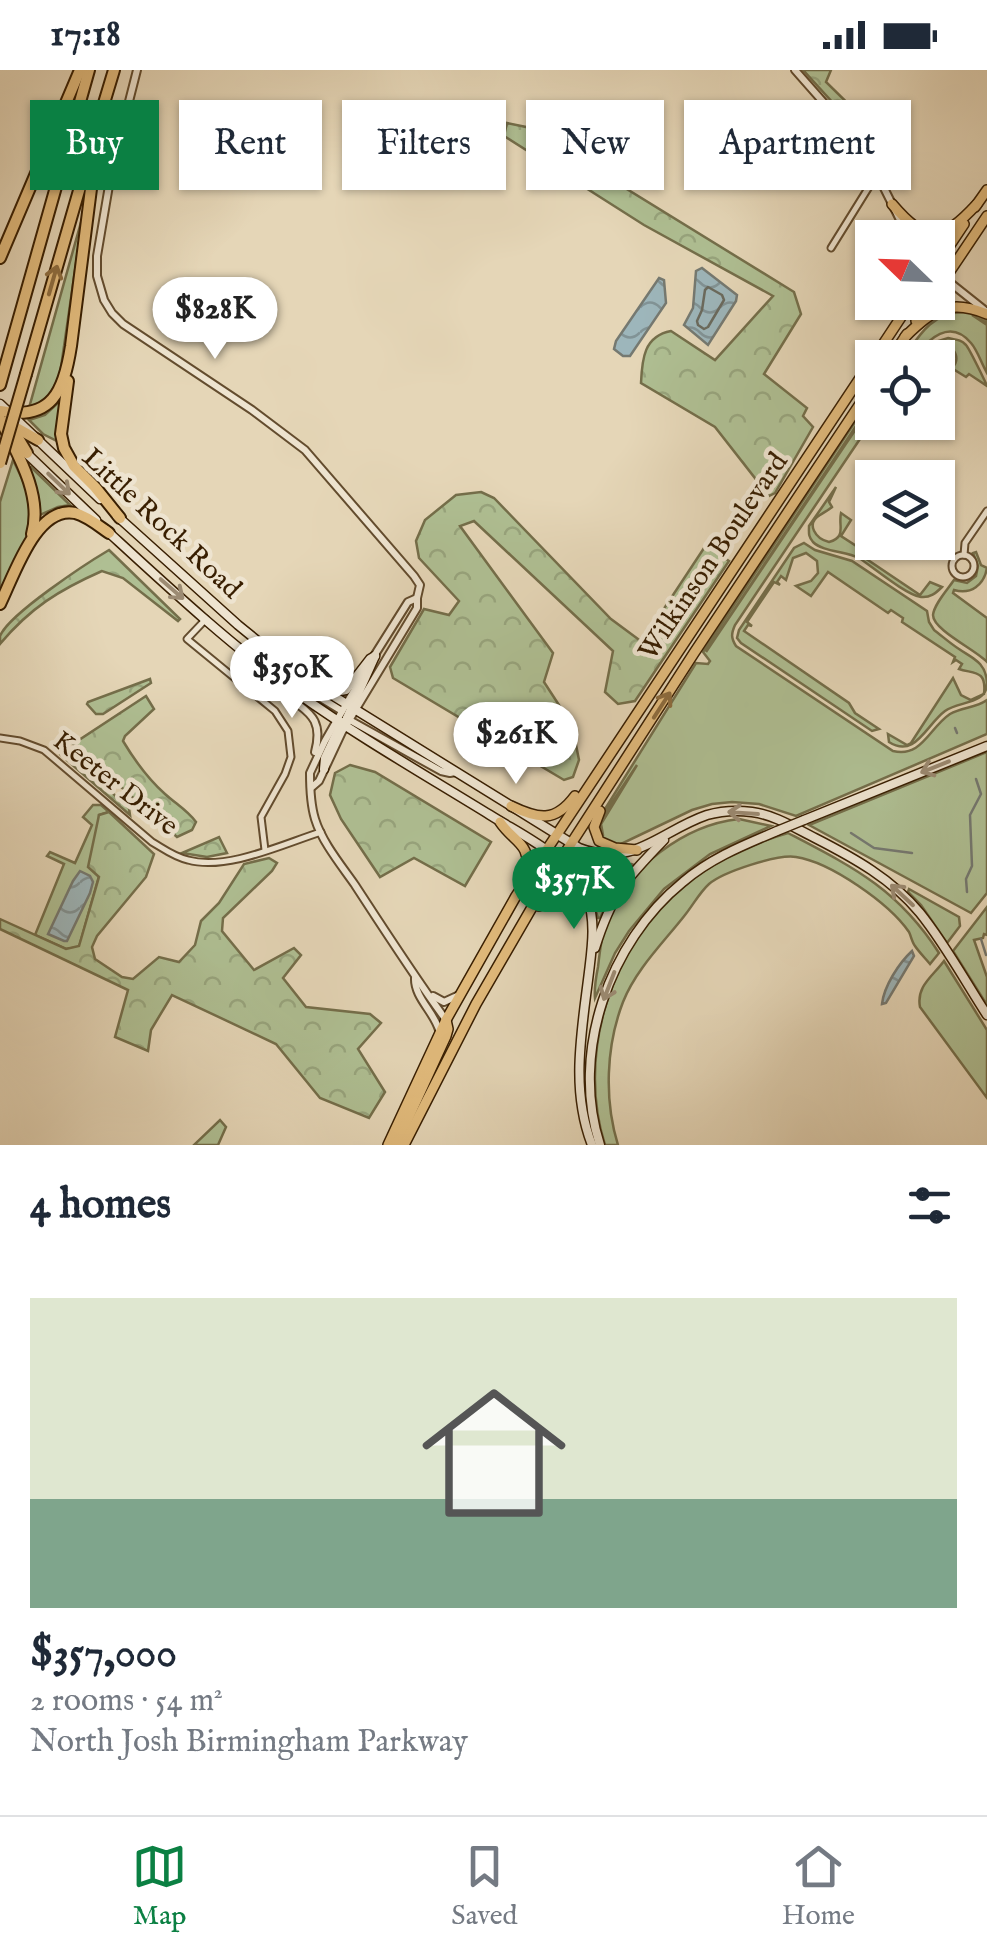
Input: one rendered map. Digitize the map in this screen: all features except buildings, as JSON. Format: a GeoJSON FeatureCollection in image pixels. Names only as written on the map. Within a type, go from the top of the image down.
{"type":"FeatureCollection","features":[{"type":"Feature","properties":{"kind":"highway"},"geometry":{"type":"LineString","coordinates":[[0,258],[80,70]]}},
{"type":"Feature","properties":{"kind":"highway"},"geometry":{"type":"LineString","coordinates":[[0,385],[88,70]]}},
{"type":"Feature","properties":{"kind":"highway"},"geometry":{"type":"LineString","coordinates":[[105,100],[114,70]]}},
{"type":"Feature","properties":{"kind":"highway"},"geometry":{"type":"LineString","coordinates":[[0,463],[79,190]]}},
{"type":"Feature","properties":{"kind":"highway"},"geometry":{"type":"LineString","coordinates":[[91,190],[62,434],[64,448],[74,466],[120,518]]}},
{"type":"Feature","properties":{"kind":"highway"},"geometry":{"type":"LineString","coordinates":[[3,418],[32,413],[49,404],[64,379],[72,346]]}},
{"type":"Feature","properties":{"kind":"highway"},"geometry":{"type":"LineString","coordinates":[[3,418],[38,440]]}},
{"type":"Feature","properties":{"kind":"highway"},"geometry":{"type":"LineString","coordinates":[[3,418],[26,453]]}},
{"type":"Feature","properties":{"kind":"highway"},"geometry":{"type":"LineString","coordinates":[[0,604],[29,544],[36,520],[33,498],[3,418]]}},
{"type":"Feature","properties":{"kind":"highway"},"geometry":{"type":"LineString","coordinates":[[29,544],[46,521],[64,512],[80,514],[109,533]]}},
{"type":"Feature","properties":{"kind":"main road"},"geometry":{"type":"LineString","coordinates":[[955,238],[987,190]]}},
{"type":"Feature","properties":{"kind":"main road"},"geometry":{"type":"LineString","coordinates":[[892,204],[916,228],[932,233],[952,228],[978,204]]}},
{"type":"Feature","properties":{"kind":"main road"},"geometry":{"type":"LineString","coordinates":[[955,258],[987,216]]}},
{"type":"Feature","properties":{"kind":"main road"},"geometry":{"type":"LineString","coordinates":[[905,337],[941,308],[959,306],[987,313]]}},
{"type":"Feature","properties":{"kind":"main road"},"geometry":{"type":"LineString","coordinates":[[903,340],[916,320]]}},
{"type":"Feature","properties":{"kind":"main road","name":"Wilkinson Boulevard"},"geometry":{"type":"LineString","coordinates":[[388,1145],[446,1020],[522,887],[855,387]]}},
{"type":"Feature","properties":{"kind":"main road","name":"Wilkinson Boulevard"},"geometry":{"type":"LineString","coordinates":[[404,1145],[449,1054],[523,922],[694,653],[855,412]]}},
{"type":"Feature","properties":{"kind":"main road","name":"Little Rock Road"},"geometry":{"type":"LineString","coordinates":[[38,440],[238,625],[317,686],[346,715]]}},
{"type":"Feature","properties":{"kind":"main road","name":"Little Rock Road"},"geometry":{"type":"LineString","coordinates":[[26,453],[206,619],[281,680],[346,715]]}},
{"type":"Feature","properties":{"kind":"main road"},"geometry":{"type":"LineString","coordinates":[[792,481],[804,489]]}},
{"type":"Feature","properties":{"kind":"main road"},"geometry":{"type":"LineString","coordinates":[[317,686],[345,690],[375,656]]}},
{"type":"Feature","properties":{"kind":"main road"},"geometry":{"type":"LineString","coordinates":[[324,768],[325,758],[375,656]]}},
{"type":"Feature","properties":{"kind":"main road"},"geometry":{"type":"LineString","coordinates":[[346,715],[456,772],[572,844],[601,854],[637,850],[712,814],[731,810],[769,816],[876,872],[920,913],[987,1016]]}},
{"type":"Feature","properties":{"kind":"main road"},"geometry":{"type":"LineString","coordinates":[[346,715],[561,861],[575,875],[588,899],[593,929],[579,1056],[583,1118],[592,1145]]}},
{"type":"Feature","properties":{"kind":"main road"},"geometry":{"type":"LineString","coordinates":[[600,1145],[590,1092],[592,1045],[604,999],[623,954],[651,913],[685,880],[726,853],[987,746]]}},
{"type":"Feature","properties":{"kind":"main road"},"geometry":{"type":"LineString","coordinates":[[510,806],[534,815],[555,814],[594,777]]}},
{"type":"Feature","properties":{"kind":"main road"},"geometry":{"type":"LineString","coordinates":[[610,787],[594,824],[596,836],[605,846],[637,850]]}},
{"type":"Feature","properties":{"kind":"main road"},"geometry":{"type":"LineString","coordinates":[[500,822],[526,852],[528,867],[522,887]]}},
{"type":"Feature","properties":{"kind":"main road"},"geometry":{"type":"LineString","coordinates":[[590,962],[617,892],[669,835]]}},
{"type":"Feature","properties":{"kind":"main road"},"geometry":{"type":"LineString","coordinates":[[523,922],[558,886],[570,885],[588,899]]}},
{"type":"Feature","properties":{"kind":"main road"},"geometry":{"type":"LineString","coordinates":[[396,1145],[446,1036],[446,1020]]}},
{"type":"Feature","properties":{"kind":"street"},"geometry":{"type":"LineString","coordinates":[[137,70],[112,168],[97,256],[99,284],[107,306],[123,324],[252,410],[314,458],[417,579],[418,608],[319,751],[309,777],[314,814],[321,832],[415,978],[441,1001],[450,1001],[461,992]]}},
{"type":"Feature","properties":{"kind":"street"},"geometry":{"type":"LineString","coordinates":[[796,70],[822,100]]}},
{"type":"Feature","properties":{"kind":"street"},"geometry":{"type":"LineString","coordinates":[[831,248],[867,190]]}},
{"type":"Feature","properties":{"kind":"street"},"geometry":{"type":"LineString","coordinates":[[885,190],[900,220]]}},
{"type":"Feature","properties":{"kind":"street"},"geometry":{"type":"LineString","coordinates":[[955,287],[987,313]]}},
{"type":"Feature","properties":{"kind":"street"},"geometry":{"type":"LineString","coordinates":[[964,555],[966,543],[987,510]]}},
{"type":"Feature","properties":{"kind":"street"},"geometry":{"type":"LineString","coordinates":[[964,555],[971,558],[974,566],[969,576],[962,577],[955,574],[952,565],[958,556],[964,555]]}},
{"type":"Feature","properties":{"kind":"street"},"geometry":{"type":"LineString","coordinates":[[375,656],[408,602],[416,598]]}},
{"type":"Feature","properties":{"kind":"street"},"geometry":{"type":"LineString","coordinates":[[206,619],[187,640],[275,711],[291,741],[289,766],[261,817],[265,850]]}},
{"type":"Feature","properties":{"kind":"street"},"geometry":{"type":"LineString","coordinates":[[281,680],[284,691],[315,722],[318,738],[312,769]]}},
{"type":"Feature","properties":{"kind":"street","name":"Keeter Drive"},"geometry":{"type":"LineString","coordinates":[[0,738],[44,750],[152,842],[180,858],[214,863],[321,832]]}},
{"type":"Feature","properties":{"kind":"street"},"geometry":{"type":"LineString","coordinates":[[312,787],[324,768]]}},
{"type":"Feature","properties":{"kind":"street"},"geometry":{"type":"LineString","coordinates":[[415,978],[416,988],[439,1025],[438,1036]]}},
{"type":"Feature","properties":{"kind":"street"},"geometry":{"type":"LineString","coordinates":[[422,985],[446,1020]]}},
{"type":"Feature","properties":{"kind":"green space"},"geometry":{"type":"Polygon","coordinates":[[[803,70],[831,70],[826,82],[844,100],[830,100],[803,70]]]}},
{"type":"Feature","properties":{"kind":"green space"},"geometry":{"type":"Polygon","coordinates":[[[507,123],[526,127],[526,150],[506,137],[507,123]]]}},
{"type":"Feature","properties":{"kind":"green space"},"geometry":{"type":"Polygon","coordinates":[[[589,190],[628,190],[794,292],[801,314],[764,374],[807,408],[803,416],[813,427],[775,493],[769,496],[715,427],[641,383],[644,357],[655,338],[671,331],[715,360],[773,296],[589,190]]]}},
{"type":"Feature","properties":{"kind":"green space"},"geometry":{"type":"Polygon","coordinates":[[[83,215],[60,374],[49,395],[29,408],[83,215]]]}},
{"type":"Feature","properties":{"kind":"green space"},"geometry":{"type":"Polygon","coordinates":[[[958,309],[987,320],[972,315],[987,325],[987,373],[971,343],[955,332],[932,340],[916,340],[937,320],[955,320],[955,313],[963,312],[958,309]]]}},
{"type":"Feature","properties":{"kind":"green space"},"geometry":{"type":"Polygon","coordinates":[[[948,338],[960,341],[966,345],[987,386],[955,370],[955,340],[942,340],[948,338]]]}},
{"type":"Feature","properties":{"kind":"green space"},"geometry":{"type":"Polygon","coordinates":[[[61,401],[57,441],[29,420],[45,415],[61,401]]]}},
{"type":"Feature","properties":{"kind":"green space"},"geometry":{"type":"Polygon","coordinates":[[[855,422],[855,428],[706,652],[855,430],[855,440],[859,440],[735,625],[733,641],[893,751],[911,750],[950,714],[987,700],[987,734],[796,816],[759,804],[712,804],[615,845],[600,837],[601,824],[637,765],[601,819],[600,832],[600,817],[696,663],[710,661],[703,652],[855,422]]]}},
{"type":"Feature","properties":{"kind":"green space"},"geometry":{"type":"Polygon","coordinates":[[[13,460],[29,497],[31,521],[23,549],[0,596],[0,502],[13,460]]]}},
{"type":"Feature","properties":{"kind":"green space"},"geometry":{"type":"Polygon","coordinates":[[[31,467],[70,505],[40,515],[31,467]]]}},
{"type":"Feature","properties":{"kind":"green space"},"geometry":{"type":"Polygon","coordinates":[[[836,487],[829,502],[832,507],[816,519],[813,527],[816,535],[829,542],[841,531],[841,513],[851,520],[841,536],[855,545],[855,557],[813,542],[809,526],[836,487]]]}},
{"type":"Feature","properties":{"kind":"green space"},"geometry":{"type":"Polygon","coordinates":[[[481,492],[494,498],[611,619],[642,642],[706,545],[729,561],[635,701],[618,704],[605,692],[613,651],[474,521],[460,526],[553,653],[544,682],[572,725],[579,760],[573,777],[564,780],[393,678],[390,667],[424,609],[449,615],[459,601],[419,558],[416,541],[425,520],[456,495],[481,492]]]}},
{"type":"Feature","properties":{"kind":"green space"},"geometry":{"type":"Polygon","coordinates":[[[804,543],[852,561],[927,611],[934,630],[981,665],[987,683],[984,693],[981,676],[959,669],[962,664],[953,662],[955,657],[902,622],[903,618],[891,610],[888,613],[828,572],[811,596],[796,586],[811,581],[818,573],[817,561],[806,553],[793,558],[786,580],[781,576],[777,582],[780,585],[774,582],[747,622],[752,626],[744,631],[849,703],[855,713],[879,729],[872,731],[741,643],[737,638],[739,630],[794,548],[804,543]]]}},
{"type":"Feature","properties":{"kind":"green space"},"geometry":{"type":"Polygon","coordinates":[[[109,550],[178,621],[123,578],[102,571],[46,601],[0,644],[0,636],[18,615],[109,550]]]}},
{"type":"Feature","properties":{"kind":"green space"},"geometry":{"type":"Polygon","coordinates":[[[976,552],[981,565],[987,568],[983,579],[971,590],[953,593],[987,618],[987,662],[940,627],[933,615],[954,580],[967,583],[976,576],[976,552]]]}},
{"type":"Feature","properties":{"kind":"green space"},"geometry":{"type":"Polygon","coordinates":[[[862,560],[868,560],[920,595],[930,582],[942,587],[921,597],[862,560]]]}},
{"type":"Feature","properties":{"kind":"green space"},"geometry":{"type":"Polygon","coordinates":[[[953,678],[961,695],[971,700],[983,695],[945,711],[913,743],[906,746],[898,746],[889,742],[888,734],[907,745],[911,743],[953,678]]]}},
{"type":"Feature","properties":{"kind":"green space"},"geometry":{"type":"Polygon","coordinates":[[[150,679],[151,683],[103,714],[96,714],[87,704],[88,702],[150,679]]]}},
{"type":"Feature","properties":{"kind":"green space"},"geometry":{"type":"Polygon","coordinates":[[[146,696],[154,709],[123,741],[153,782],[196,822],[192,830],[177,837],[73,744],[146,696]]]}},
{"type":"Feature","properties":{"kind":"green space"},"geometry":{"type":"Polygon","coordinates":[[[67,752],[129,808],[130,815],[61,755],[67,752]]]}},
{"type":"Feature","properties":{"kind":"green space"},"geometry":{"type":"Polygon","coordinates":[[[987,752],[987,893],[971,913],[809,825],[987,752]]]}},
{"type":"Feature","properties":{"kind":"green space"},"geometry":{"type":"Polygon","coordinates":[[[350,765],[375,772],[491,842],[465,886],[414,858],[380,877],[341,819],[330,795],[335,773],[350,765]]]}},
{"type":"Feature","properties":{"kind":"green space"},"geometry":{"type":"Polygon","coordinates":[[[93,805],[101,805],[109,812],[99,815],[99,876],[79,947],[66,949],[35,935],[64,864],[47,856],[50,852],[75,863],[92,825],[83,817],[93,805]]]}},
{"type":"Feature","properties":{"kind":"green space"},"geometry":{"type":"Polygon","coordinates":[[[109,812],[154,854],[146,877],[97,936],[92,947],[95,959],[122,977],[133,979],[159,957],[179,962],[195,945],[201,921],[219,903],[244,864],[269,858],[277,863],[272,871],[223,918],[222,931],[254,970],[294,948],[301,955],[283,978],[306,1007],[370,1014],[381,1023],[358,1049],[385,1092],[369,1118],[320,1098],[276,1044],[172,995],[151,1030],[148,1051],[115,1037],[128,990],[0,929],[0,919],[66,949],[79,946],[99,877],[88,867],[99,815],[109,812]]]}},
{"type":"Feature","properties":{"kind":"green space"},"geometry":{"type":"Polygon","coordinates":[[[739,819],[771,826],[710,854],[664,889],[615,953],[595,998],[605,926],[628,883],[678,840],[718,823],[739,819]]]}},
{"type":"Feature","properties":{"kind":"green space"},"geometry":{"type":"Polygon","coordinates":[[[788,833],[854,869],[890,896],[939,953],[930,964],[888,909],[841,875],[810,860],[776,858],[716,879],[651,956],[623,1002],[613,1037],[609,1073],[610,1110],[618,1145],[605,1145],[597,1112],[597,1045],[615,978],[631,948],[673,895],[699,875],[742,850],[788,833]]]}},
{"type":"Feature","properties":{"kind":"green space"},"geometry":{"type":"Polygon","coordinates":[[[219,837],[227,853],[207,857],[182,853],[219,837]]]}},
{"type":"Feature","properties":{"kind":"green space"},"geometry":{"type":"Polygon","coordinates":[[[587,865],[611,868],[634,865],[598,918],[581,874],[587,865]]]}},
{"type":"Feature","properties":{"kind":"green space"},"geometry":{"type":"Polygon","coordinates":[[[909,889],[959,917],[960,926],[947,943],[908,892],[909,889]]]}},
{"type":"Feature","properties":{"kind":"green space"},"geometry":{"type":"Polygon","coordinates":[[[987,907],[987,935],[974,940],[987,977],[987,1005],[953,951],[987,907]]]}},
{"type":"Feature","properties":{"kind":"green space"},"geometry":{"type":"Polygon","coordinates":[[[944,961],[987,1030],[987,1098],[920,1007],[923,987],[944,961]]]}},
{"type":"Feature","properties":{"kind":"green space"},"geometry":{"type":"Polygon","coordinates":[[[220,1120],[226,1127],[218,1145],[194,1145],[220,1120]]]}},
{"type":"Feature","properties":{"kind":"water"},"geometry":{"type":"Polygon","coordinates":[[[702,268],[737,295],[708,345],[684,325],[693,308],[696,271],[702,268]]]}},
{"type":"Feature","properties":{"kind":"water"},"geometry":{"type":"Polygon","coordinates":[[[659,278],[664,280],[666,303],[630,356],[623,356],[614,349],[616,341],[659,278]]]}},
{"type":"Feature","properties":{"kind":"water"},"geometry":{"type":"Polygon","coordinates":[[[80,871],[93,882],[64,941],[48,934],[80,871]]]}},
{"type":"Feature","properties":{"kind":"water"},"geometry":{"type":"Polygon","coordinates":[[[912,951],[914,956],[882,1004],[893,975],[912,951]]]}},
{"type":"Feature","properties":{"kind":"waterway"},"geometry":{"type":"LineString","coordinates":[[955,728],[957,733]]}},
{"type":"Feature","properties":{"kind":"waterway"},"geometry":{"type":"LineString","coordinates":[[967,892],[966,879],[972,866],[970,815],[981,794],[976,779]]}},
{"type":"Feature","properties":{"kind":"waterway"},"geometry":{"type":"LineString","coordinates":[[851,833],[874,848],[912,853]]}},
{"type":"Feature","properties":{"kind":"waterway"},"geometry":{"type":"LineString","coordinates":[[981,939],[986,955]]}}]}
